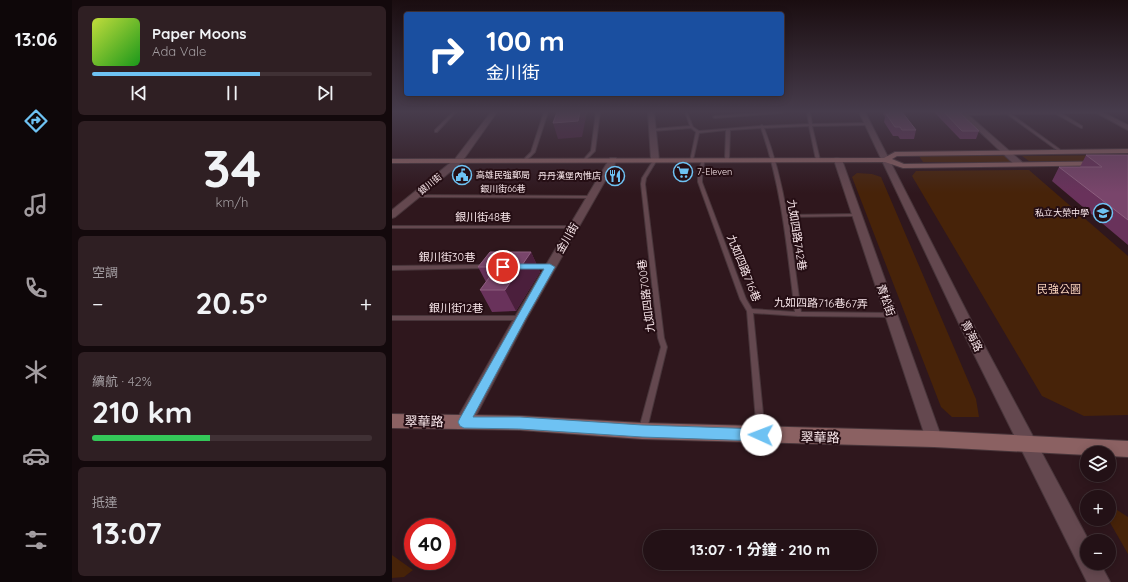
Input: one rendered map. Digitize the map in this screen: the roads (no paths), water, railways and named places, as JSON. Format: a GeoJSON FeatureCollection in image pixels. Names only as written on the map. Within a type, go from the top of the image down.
{"type":"FeatureCollection","features":[{"type":"Feature","properties":{"kind":"street","name":"銀川街"},"geometry":{"type":"LineString","coordinates":[[392,215],[458,161],[474,139]]}},
{"type":"Feature","properties":{"kind":"street"},"geometry":{"type":"LineString","coordinates":[[654,139],[655,160]]}},
{"type":"Feature","properties":{"kind":"street","name":"青海路"},"geometry":{"type":"LineString","coordinates":[[876,139],[968,328],[1080,544]]}},
{"type":"Feature","properties":{"kind":"street"},"geometry":{"type":"LineString","coordinates":[[992,139],[1019,164]]}},
{"type":"Feature","properties":{"kind":"street"},"geometry":{"type":"LineString","coordinates":[[886,160],[895,154],[1128,151]]}},
{"type":"Feature","properties":{"kind":"street","name":"金川街"},"geometry":{"type":"LineString","coordinates":[[464,422],[550,267],[613,160]]}},
{"type":"Feature","properties":{"kind":"street","name":"青松街"},"geometry":{"type":"LineString","coordinates":[[838,160],[934,439]]}},
{"type":"Feature","properties":{"kind":"street"},"geometry":{"type":"LineString","coordinates":[[392,161],[886,160],[904,166],[1128,163]]}},
{"type":"Feature","properties":{"kind":"street","name":"翠華路"},"geometry":{"type":"LineString","coordinates":[[392,421],[520,423],[642,431],[934,439],[1128,448]]}},
{"type":"Feature","properties":{"kind":"street"},"geometry":{"type":"LineString","coordinates":[[1093,570],[1099,582]]}},
{"type":"Feature","properties":{"kind":"lane"},"geometry":{"type":"LineString","coordinates":[[525,160],[533,152],[537,139]]}},
{"type":"Feature","properties":{"kind":"lane"},"geometry":{"type":"LineString","coordinates":[[585,160],[593,151],[595,139]]}},
{"type":"Feature","properties":{"kind":"lane"},"geometry":{"type":"LineString","coordinates":[[691,160],[696,139]]}},
{"type":"Feature","properties":{"kind":"lane"},"geometry":{"type":"LineString","coordinates":[[727,160],[728,139]]}},
{"type":"Feature","properties":{"kind":"lane","name":"九如四路742巷"},"geometry":{"type":"LineString","coordinates":[[767,139],[774,160],[785,216],[798,314]]}},
{"type":"Feature","properties":{"kind":"lane"},"geometry":{"type":"LineString","coordinates":[[814,139],[818,160]]}},
{"type":"Feature","properties":{"kind":"lane"},"geometry":{"type":"LineString","coordinates":[[1043,139],[1061,152]]}},
{"type":"Feature","properties":{"kind":"lane","name":"九如四路700巷"},"geometry":{"type":"LineString","coordinates":[[642,431],[664,347],[661,338],[644,184],[644,178],[655,160]]}},
{"type":"Feature","properties":{"kind":"lane","name":"九如四路716巷"},"geometry":{"type":"LineString","coordinates":[[704,160],[700,174],[700,182],[743,299],[750,311],[761,435]]}},
{"type":"Feature","properties":{"kind":"lane","name":"銀川街66巷"},"geometry":{"type":"LineString","coordinates":[[415,196],[591,197]]}},
{"type":"Feature","properties":{"kind":"lane"},"geometry":{"type":"LineString","coordinates":[[785,216],[856,215]]}},
{"type":"Feature","properties":{"kind":"lane","name":"銀川街48巷"},"geometry":{"type":"LineString","coordinates":[[392,227],[574,227]]}},
{"type":"Feature","properties":{"kind":"lane","name":"銀川街30巷"},"geometry":{"type":"LineString","coordinates":[[392,268],[495,267]]}},
{"type":"Feature","properties":{"kind":"lane"},"geometry":{"type":"LineString","coordinates":[[526,267],[550,267]]}},
{"type":"Feature","properties":{"kind":"lane","name":"九如四路716巷67弄"},"geometry":{"type":"LineString","coordinates":[[750,311],[798,314],[891,314]]}},
{"type":"Feature","properties":{"kind":"lane","name":"銀川街12巷"},"geometry":{"type":"LineString","coordinates":[[392,318],[521,318]]}},
{"type":"Feature","properties":{"kind":"place","name":"7-Eleven"},"geometry":{"type":"Point","coordinates":[683,172]}},
{"type":"Feature","properties":{"kind":"place","name":"高雄民強郵局"},"geometry":{"type":"Point","coordinates":[462,175]}},
{"type":"Feature","properties":{"kind":"place","name":"丹丹漢堡內惟店"},"geometry":{"type":"Point","coordinates":[615,176]}},
{"type":"Feature","properties":{"kind":"place","name":"私立大榮中學"},"geometry":{"type":"Point","coordinates":[1103,213]}},
{"type":"Feature","properties":{"kind":"park label","name":"民強公園"},"geometry":{"type":"Point","coordinates":[1059,289]}}]}
